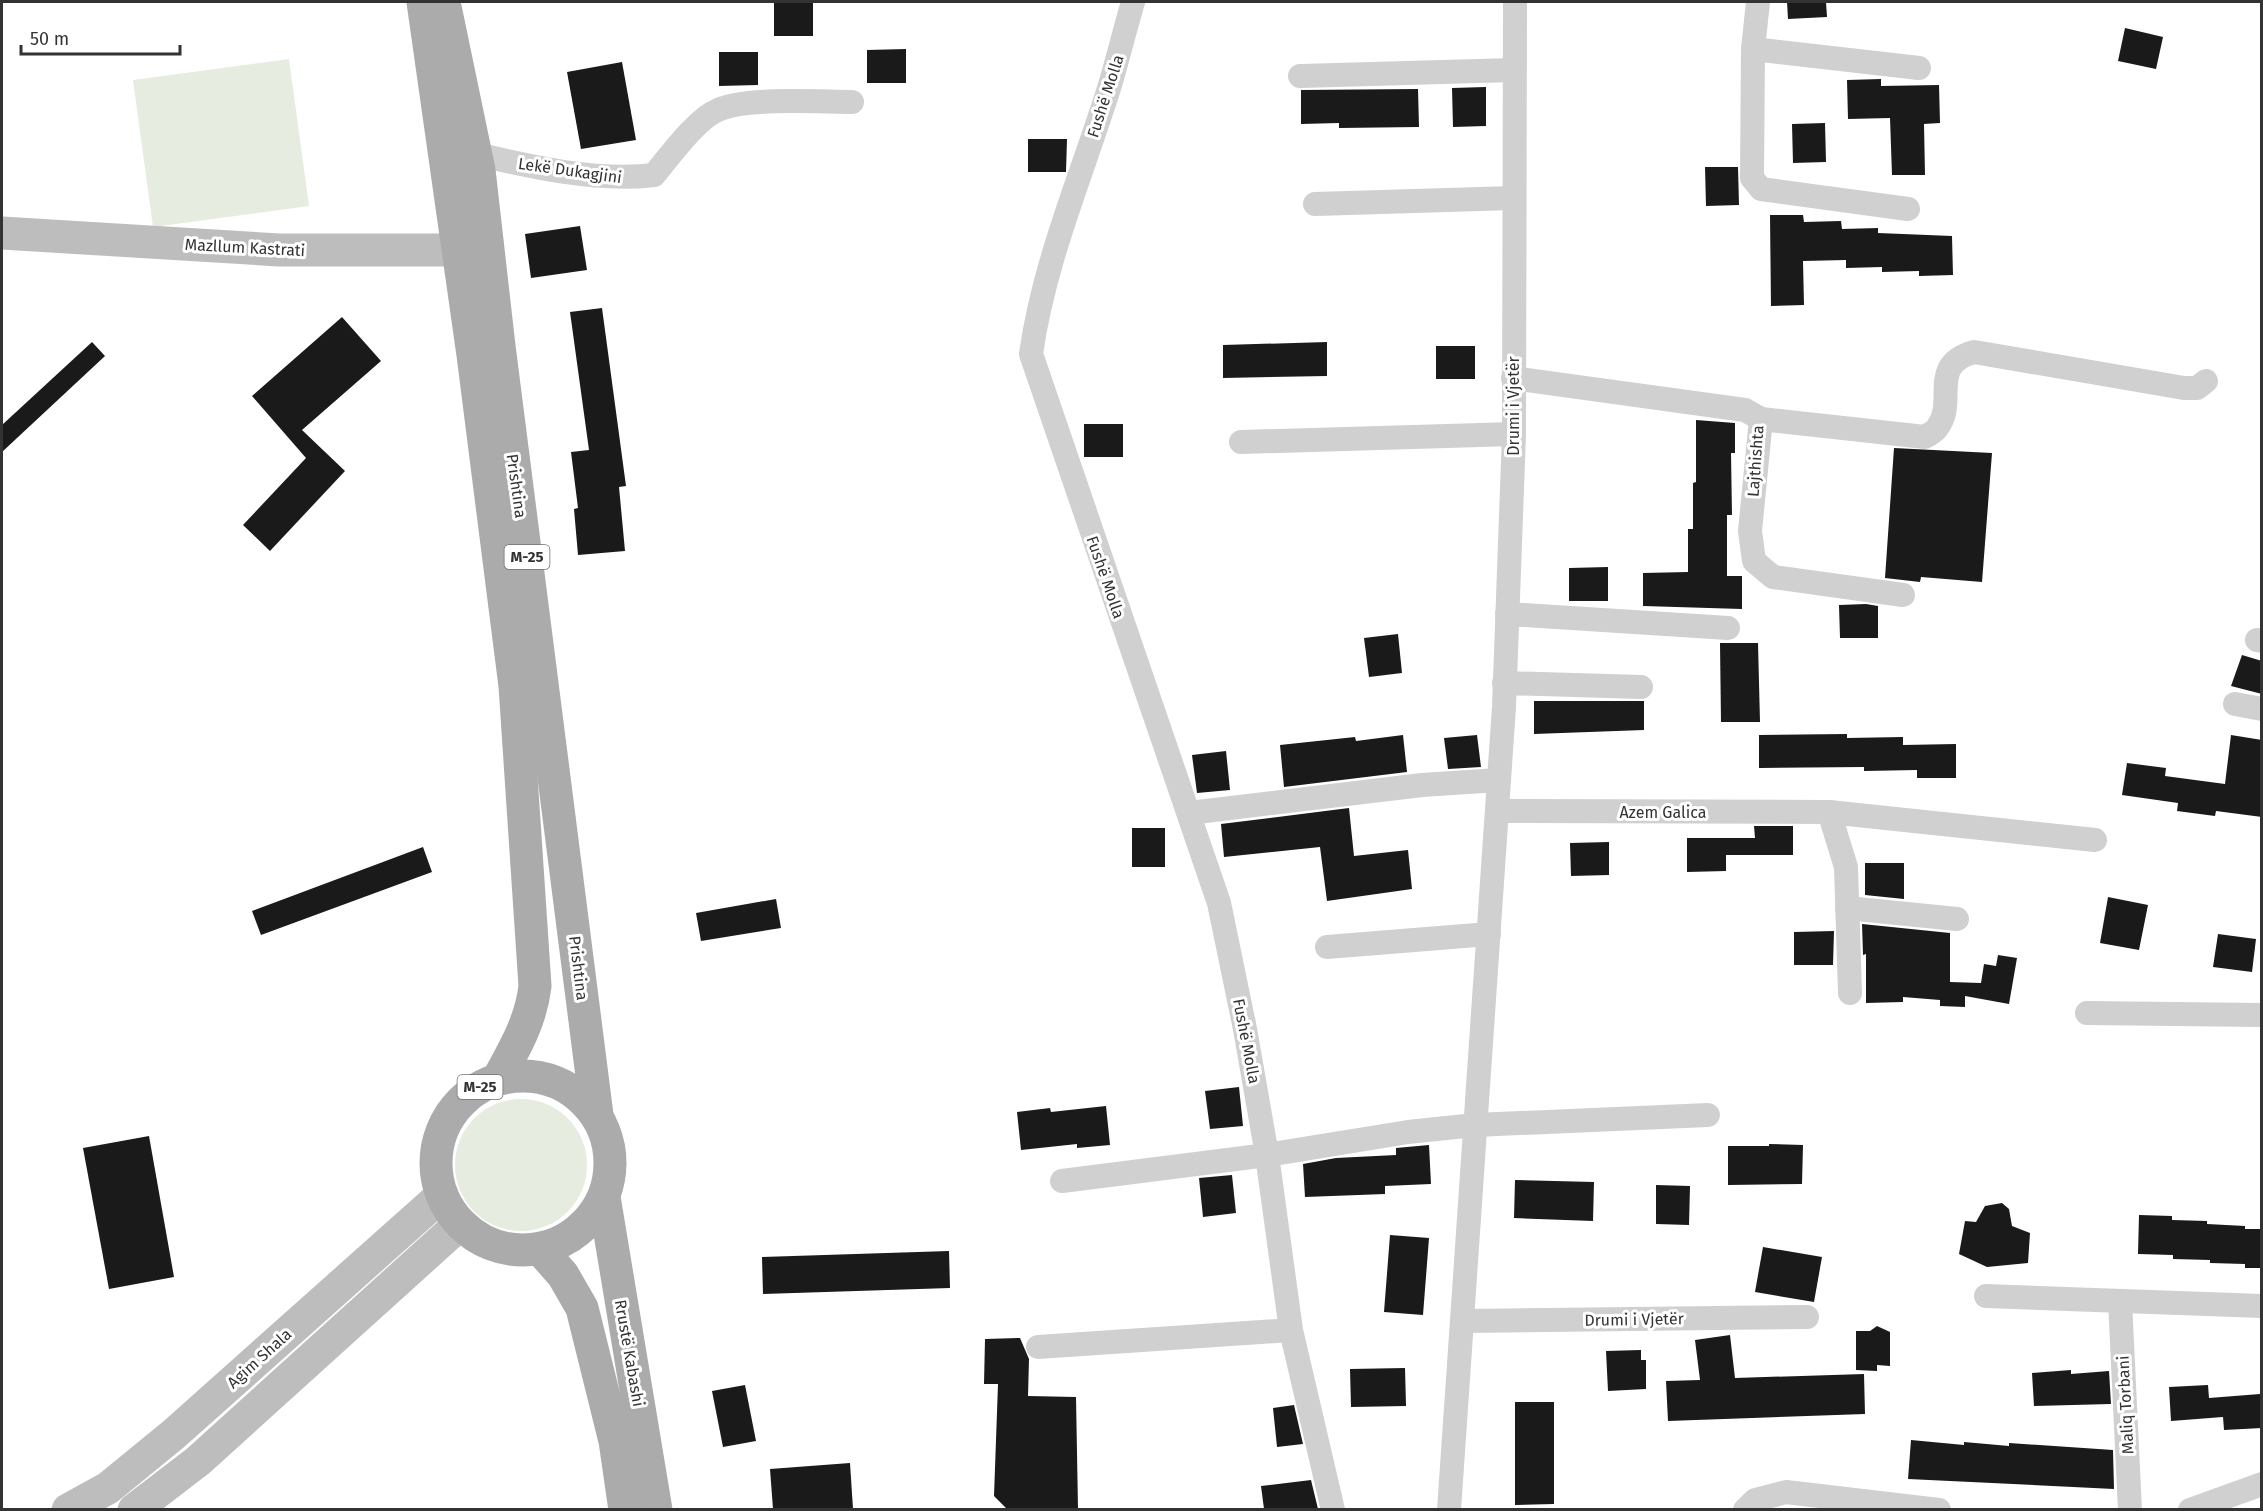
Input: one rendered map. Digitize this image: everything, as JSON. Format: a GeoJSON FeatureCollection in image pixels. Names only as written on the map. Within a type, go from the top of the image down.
{"type":"FeatureCollection","features":[{"type":"Feature","properties":{"kind":"main road","name":"Prishtina"},"geometry":{"type":"LineString","coordinates":[[423,2],[472,246],[597,1115],[609,1141],[611,1170],[604,1197],[589,1221],[567,1239],[540,1249],[518,1251],[497,1247],[477,1238],[460,1224],[442,1195],[436,1176],[436,1155],[440,1135],[449,1116],[462,1100],[498,1079],[526,1075],[554,1080],[578,1094],[597,1115]]}},
{"type":"Feature","properties":{"kind":"main road","name":"Prishtina"},"geometry":{"type":"LineString","coordinates":[[444,2],[476,154],[472,246],[515,686],[535,986],[533,1006],[524,1031],[498,1079]]}},
{"type":"Feature","properties":{"kind":"main road","name":"Mazllum Kastrati"},"geometry":{"type":"LineString","coordinates":[[2,233],[279,250],[472,246]]}},
{"type":"Feature","properties":{"kind":"main road","name":"Agim Shala"},"geometry":{"type":"LineString","coordinates":[[68,1509],[108,1488],[174,1434],[442,1195]]}},
{"type":"Feature","properties":{"kind":"main road","name":"Rrustë Kabashi"},"geometry":{"type":"LineString","coordinates":[[604,1197],[656,1509]]}},
{"type":"Feature","properties":{"kind":"main road"},"geometry":{"type":"LineString","coordinates":[[134,1509],[198,1461],[460,1224]]}},
{"type":"Feature","properties":{"kind":"main road","name":"Rrustë Kabashi"},"geometry":{"type":"LineString","coordinates":[[540,1249],[563,1275],[582,1308],[615,1441],[626,1509]]}},
{"type":"Feature","properties":{"kind":"street","name":"Fushë Molla"},"geometry":{"type":"LineString","coordinates":[[1133,2],[1110,85],[1053,250],[1035,322],[1031,354],[1085,518],[1219,903],[1245,1029],[1267,1155],[1291,1330],[1333,1509]]}},
{"type":"Feature","properties":{"kind":"street","name":"Drumi i Vjetër"},"geometry":{"type":"LineString","coordinates":[[1449,1509],[1504,683],[1514,434],[1515,2]]}},
{"type":"Feature","properties":{"kind":"street"},"geometry":{"type":"LineString","coordinates":[[1758,2],[1753,49],[1750,161],[1752,178],[1761,189],[1908,209]]}},
{"type":"Feature","properties":{"kind":"street"},"geometry":{"type":"LineString","coordinates":[[1753,49],[1919,68]]}},
{"type":"Feature","properties":{"kind":"street"},"geometry":{"type":"LineString","coordinates":[[1300,76],[1514,70]]}},
{"type":"Feature","properties":{"kind":"street","name":"Lekë Dukagjini"},"geometry":{"type":"LineString","coordinates":[[476,154],[519,165],[624,179],[654,175],[688,134],[718,110],[758,103],[852,102]]}},
{"type":"Feature","properties":{"kind":"street"},"geometry":{"type":"LineString","coordinates":[[1315,204],[1513,198]]}},
{"type":"Feature","properties":{"kind":"street"},"geometry":{"type":"LineString","coordinates":[[1761,419],[1925,437],[1938,428],[1942,416],[1948,369],[1959,356],[1974,352],[2184,388],[2197,388],[2206,381]]}},
{"type":"Feature","properties":{"kind":"street","name":"Lajthishta"},"geometry":{"type":"LineString","coordinates":[[1513,378],[1745,410],[1761,419],[1749,531],[1754,561],[1773,577],[1903,594]]}},
{"type":"Feature","properties":{"kind":"street"},"geometry":{"type":"LineString","coordinates":[[1241,442],[1514,434]]}},
{"type":"Feature","properties":{"kind":"street"},"geometry":{"type":"LineString","coordinates":[[1507,614],[1728,628]]}},
{"type":"Feature","properties":{"kind":"street"},"geometry":{"type":"LineString","coordinates":[[1504,683],[1641,687]]}},
{"type":"Feature","properties":{"kind":"street"},"geometry":{"type":"LineString","coordinates":[[2235,704],[2262,709]]}},
{"type":"Feature","properties":{"kind":"street"},"geometry":{"type":"LineString","coordinates":[[1189,813],[1422,785],[1499,780]]}},
{"type":"Feature","properties":{"kind":"street","name":"Azem Galica"},"geometry":{"type":"LineString","coordinates":[[1497,811],[1829,812],[2095,840]]}},
{"type":"Feature","properties":{"kind":"street"},"geometry":{"type":"LineString","coordinates":[[1829,812],[1846,867],[1850,993]]}},
{"type":"Feature","properties":{"kind":"street"},"geometry":{"type":"LineString","coordinates":[[1847,908],[1957,919]]}},
{"type":"Feature","properties":{"kind":"street"},"geometry":{"type":"LineString","coordinates":[[1327,947],[1489,934]]}},
{"type":"Feature","properties":{"kind":"street"},"geometry":{"type":"LineString","coordinates":[[2087,1013],[2262,1015]]}},
{"type":"Feature","properties":{"kind":"street"},"geometry":{"type":"LineString","coordinates":[[1062,1181],[1267,1155],[1408,1132],[1475,1125],[1708,1114]]}},
{"type":"Feature","properties":{"kind":"street"},"geometry":{"type":"LineString","coordinates":[[1986,1296],[2262,1306]]}},
{"type":"Feature","properties":{"kind":"street","name":"Maliq Torbani"},"geometry":{"type":"LineString","coordinates":[[2120,1302],[2130,1509]]}},
{"type":"Feature","properties":{"kind":"street","name":"Drumi i Vjetër"},"geometry":{"type":"LineString","coordinates":[[1462,1321],[1807,1317]]}},
{"type":"Feature","properties":{"kind":"street"},"geometry":{"type":"LineString","coordinates":[[1038,1347],[1291,1330]]}},
{"type":"Feature","properties":{"kind":"street"},"geometry":{"type":"LineString","coordinates":[[2190,1509],[2262,1484]]}},
{"type":"Feature","properties":{"kind":"street"},"geometry":{"type":"LineString","coordinates":[[1745,1509],[1755,1500],[1786,1492],[1939,1509]]}},
{"type":"Feature","properties":{"kind":"shaded area"},"geometry":{"type":"Polygon","coordinates":[[[289,59],[309,206],[153,227],[133,80],[289,59]]]}},
{"type":"Feature","properties":{"kind":"shaded area"},"geometry":{"type":"Polygon","coordinates":[[[521,1099],[546,1104],[567,1119],[582,1140],[587,1165],[582,1190],[567,1211],[546,1226],[521,1231],[496,1226],[475,1211],[460,1190],[455,1165],[460,1140],[475,1119],[496,1104],[521,1099]]]}},
{"type":"Feature","properties":{"kind":"building"},"geometry":{"type":"Polygon","coordinates":[[[1787,2],[1826,2],[1827,17],[1788,19],[1787,2]]]}},
{"type":"Feature","properties":{"kind":"building"},"geometry":{"type":"Polygon","coordinates":[[[774,3],[813,3],[813,36],[774,36],[774,3]]]}},
{"type":"Feature","properties":{"kind":"building"},"geometry":{"type":"Polygon","coordinates":[[[2125,28],[2163,37],[2156,69],[2118,61],[2125,28]]]}},
{"type":"Feature","properties":{"kind":"building"},"geometry":{"type":"Polygon","coordinates":[[[906,49],[906,83],[867,83],[867,50],[906,49]]]}},
{"type":"Feature","properties":{"kind":"building"},"geometry":{"type":"Polygon","coordinates":[[[719,52],[758,52],[758,85],[719,86],[719,52]]]}},
{"type":"Feature","properties":{"kind":"building"},"geometry":{"type":"Polygon","coordinates":[[[622,62],[636,140],[581,149],[567,72],[622,62]]]}},
{"type":"Feature","properties":{"kind":"building"},"geometry":{"type":"Polygon","coordinates":[[[1881,79],[1881,86],[1939,85],[1940,123],[1924,124],[1925,175],[1892,175],[1890,118],[1848,119],[1847,80],[1881,79]]]}},
{"type":"Feature","properties":{"kind":"building"},"geometry":{"type":"Polygon","coordinates":[[[1486,87],[1486,126],[1453,127],[1452,88],[1486,87]]]}},
{"type":"Feature","properties":{"kind":"building"},"geometry":{"type":"Polygon","coordinates":[[[1418,89],[1419,127],[1339,128],[1339,123],[1301,124],[1301,90],[1418,89]]]}},
{"type":"Feature","properties":{"kind":"building"},"geometry":{"type":"Polygon","coordinates":[[[1825,123],[1826,162],[1793,163],[1792,124],[1825,123]]]}},
{"type":"Feature","properties":{"kind":"building"},"geometry":{"type":"Polygon","coordinates":[[[1028,139],[1067,139],[1066,172],[1028,172],[1028,139]]]}},
{"type":"Feature","properties":{"kind":"building"},"geometry":{"type":"Polygon","coordinates":[[[1705,167],[1738,167],[1739,205],[1706,206],[1705,167]]]}},
{"type":"Feature","properties":{"kind":"building"},"geometry":{"type":"Polygon","coordinates":[[[1770,215],[1803,215],[1804,222],[1841,221],[1842,229],[1878,228],[1878,233],[1952,236],[1953,275],[1919,276],[1919,271],[1882,272],[1882,267],[1846,268],[1846,260],[1803,261],[1804,305],[1771,306],[1770,215]]]}},
{"type":"Feature","properties":{"kind":"building"},"geometry":{"type":"Polygon","coordinates":[[[580,226],[587,270],[531,278],[525,234],[580,226]]]}},
{"type":"Feature","properties":{"kind":"building"},"geometry":{"type":"Polygon","coordinates":[[[602,308],[626,486],[619,487],[625,551],[578,555],[574,509],[578,508],[571,452],[589,450],[570,312],[602,308]]]}},
{"type":"Feature","properties":{"kind":"building"},"geometry":{"type":"Polygon","coordinates":[[[342,317],[381,361],[302,430],[345,471],[270,551],[243,525],[306,458],[252,396],[342,317]]]}},
{"type":"Feature","properties":{"kind":"building"},"geometry":{"type":"Polygon","coordinates":[[[92,342],[105,356],[2,452],[2,425],[92,342]]]}},
{"type":"Feature","properties":{"kind":"building"},"geometry":{"type":"Polygon","coordinates":[[[1327,342],[1327,376],[1223,378],[1223,345],[1327,342]]]}},
{"type":"Feature","properties":{"kind":"building"},"geometry":{"type":"Polygon","coordinates":[[[1436,346],[1475,346],[1475,379],[1436,379],[1436,346]]]}},
{"type":"Feature","properties":{"kind":"building"},"geometry":{"type":"Polygon","coordinates":[[[1696,420],[1735,423],[1735,453],[1731,453],[1732,515],[1727,515],[1727,576],[1742,576],[1742,609],[1643,606],[1643,573],[1688,572],[1688,529],[1693,529],[1693,483],[1696,482],[1696,420]]]}},
{"type":"Feature","properties":{"kind":"building"},"geometry":{"type":"Polygon","coordinates":[[[1084,424],[1123,424],[1123,457],[1084,457],[1084,424]]]}},
{"type":"Feature","properties":{"kind":"building"},"geometry":{"type":"Polygon","coordinates":[[[1894,448],[1992,453],[1982,582],[1921,577],[1920,582],[1885,578],[1894,448]]]}},
{"type":"Feature","properties":{"kind":"building"},"geometry":{"type":"Polygon","coordinates":[[[1608,567],[1608,601],[1569,601],[1569,568],[1608,567]]]}},
{"type":"Feature","properties":{"kind":"building"},"geometry":{"type":"Polygon","coordinates":[[[1839,605],[1878,606],[1878,638],[1840,638],[1839,605]]]}},
{"type":"Feature","properties":{"kind":"building"},"geometry":{"type":"Polygon","coordinates":[[[1398,634],[1402,673],[1369,677],[1364,638],[1398,634]]]}},
{"type":"Feature","properties":{"kind":"building"},"geometry":{"type":"Polygon","coordinates":[[[1720,643],[1758,643],[1760,722],[1721,722],[1720,643]]]}},
{"type":"Feature","properties":{"kind":"building"},"geometry":{"type":"Polygon","coordinates":[[[2242,655],[2262,661],[2262,694],[2231,686],[2242,655]]]}},
{"type":"Feature","properties":{"kind":"building"},"geometry":{"type":"Polygon","coordinates":[[[1534,701],[1644,701],[1644,730],[1534,734],[1534,701]]]}},
{"type":"Feature","properties":{"kind":"building"},"geometry":{"type":"Polygon","coordinates":[[[1847,734],[1847,738],[1903,737],[1903,745],[1956,744],[1956,778],[1917,778],[1917,770],[1864,771],[1864,767],[1759,768],[1759,735],[1847,734]]]}},
{"type":"Feature","properties":{"kind":"building"},"geometry":{"type":"Polygon","coordinates":[[[1403,735],[1407,772],[1284,787],[1280,745],[1355,737],[1356,741],[1403,735]]]}},
{"type":"Feature","properties":{"kind":"building"},"geometry":{"type":"Polygon","coordinates":[[[1477,735],[1481,767],[1448,769],[1444,738],[1477,735]]]}},
{"type":"Feature","properties":{"kind":"building"},"geometry":{"type":"Polygon","coordinates":[[[2231,735],[2262,740],[2262,817],[2216,811],[2215,816],[2177,811],[2178,803],[2122,795],[2127,763],[2166,768],[2165,776],[2225,784],[2231,735]]]}},
{"type":"Feature","properties":{"kind":"building"},"geometry":{"type":"Polygon","coordinates":[[[1226,751],[1230,790],[1197,793],[1192,755],[1226,751]]]}},
{"type":"Feature","properties":{"kind":"building"},"geometry":{"type":"Polygon","coordinates":[[[1349,808],[1354,856],[1408,850],[1412,889],[1327,901],[1320,847],[1224,857],[1221,824],[1349,808]]]}},
{"type":"Feature","properties":{"kind":"building"},"geometry":{"type":"Polygon","coordinates":[[[1754,826],[1793,826],[1793,855],[1726,855],[1726,871],[1687,872],[1687,838],[1755,838],[1754,826]]]}},
{"type":"Feature","properties":{"kind":"building"},"geometry":{"type":"Polygon","coordinates":[[[1132,828],[1165,828],[1165,867],[1132,867],[1132,828]]]}},
{"type":"Feature","properties":{"kind":"building"},"geometry":{"type":"Polygon","coordinates":[[[1609,842],[1609,875],[1571,876],[1570,843],[1609,842]]]}},
{"type":"Feature","properties":{"kind":"building"},"geometry":{"type":"Polygon","coordinates":[[[423,847],[432,872],[261,935],[252,911],[423,847]]]}},
{"type":"Feature","properties":{"kind":"building"},"geometry":{"type":"Polygon","coordinates":[[[1865,863],[1904,863],[1904,899],[1865,895],[1865,863]]]}},
{"type":"Feature","properties":{"kind":"building"},"geometry":{"type":"Polygon","coordinates":[[[2108,897],[2148,905],[2139,950],[2100,943],[2108,897]]]}},
{"type":"Feature","properties":{"kind":"building"},"geometry":{"type":"Polygon","coordinates":[[[776,899],[781,928],[701,941],[696,913],[776,899]]]}},
{"type":"Feature","properties":{"kind":"building"},"geometry":{"type":"Polygon","coordinates":[[[1862,924],[1950,933],[1950,982],[1981,983],[1984,964],[1996,966],[1998,955],[2017,958],[2009,1004],[1965,996],[1965,1007],[1940,1006],[1940,1000],[1903,997],[1903,1002],[1866,1003],[1866,954],[1863,955],[1862,924]]]}},
{"type":"Feature","properties":{"kind":"building"},"geometry":{"type":"Polygon","coordinates":[[[1834,931],[1833,965],[1794,965],[1794,932],[1834,931]]]}},
{"type":"Feature","properties":{"kind":"building"},"geometry":{"type":"Polygon","coordinates":[[[2218,934],[2256,939],[2252,972],[2213,967],[2218,934]]]}},
{"type":"Feature","properties":{"kind":"building"},"geometry":{"type":"Polygon","coordinates":[[[1239,1087],[1243,1126],[1210,1129],[1205,1091],[1239,1087]]]}},
{"type":"Feature","properties":{"kind":"building"},"geometry":{"type":"Polygon","coordinates":[[[1106,1106],[1110,1145],[1077,1148],[1077,1144],[1021,1150],[1017,1112],[1050,1108],[1051,1112],[1106,1106]]]}},
{"type":"Feature","properties":{"kind":"building"},"geometry":{"type":"Polygon","coordinates":[[[149,1136],[174,1277],[109,1289],[83,1148],[149,1136]]]}},
{"type":"Feature","properties":{"kind":"building"},"geometry":{"type":"Polygon","coordinates":[[[1769,1144],[1803,1145],[1802,1184],[1728,1185],[1728,1146],[1769,1146],[1769,1144]]]}},
{"type":"Feature","properties":{"kind":"building"},"geometry":{"type":"Polygon","coordinates":[[[1429,1145],[1431,1184],[1385,1186],[1385,1194],[1305,1197],[1303,1164],[1336,1158],[1396,1155],[1396,1148],[1429,1145]]]}},
{"type":"Feature","properties":{"kind":"building"},"geometry":{"type":"Polygon","coordinates":[[[1232,1175],[1236,1213],[1203,1217],[1199,1178],[1232,1175]]]}},
{"type":"Feature","properties":{"kind":"building"},"geometry":{"type":"Polygon","coordinates":[[[1515,1180],[1594,1182],[1593,1221],[1514,1218],[1515,1180]]]}},
{"type":"Feature","properties":{"kind":"building"},"geometry":{"type":"Polygon","coordinates":[[[1656,1185],[1690,1186],[1689,1225],[1656,1224],[1656,1185]]]}},
{"type":"Feature","properties":{"kind":"building"},"geometry":{"type":"Polygon","coordinates":[[[2002,1203],[2009,1209],[2012,1226],[2030,1233],[2028,1263],[1987,1267],[1959,1254],[1965,1221],[1976,1222],[1985,1206],[2002,1203]]]}},
{"type":"Feature","properties":{"kind":"building"},"geometry":{"type":"Polygon","coordinates":[[[2139,1215],[2172,1216],[2172,1220],[2207,1221],[2207,1224],[2262,1229],[2262,1268],[2245,1268],[2245,1264],[2210,1263],[2210,1260],[2173,1259],[2173,1255],[2138,1254],[2139,1215]]]}},
{"type":"Feature","properties":{"kind":"building"},"geometry":{"type":"Polygon","coordinates":[[[1390,1235],[1429,1238],[1423,1315],[1384,1312],[1390,1235]]]}},
{"type":"Feature","properties":{"kind":"building"},"geometry":{"type":"Polygon","coordinates":[[[1763,1247],[1822,1257],[1814,1302],[1755,1292],[1763,1247]]]}},
{"type":"Feature","properties":{"kind":"building"},"geometry":{"type":"Polygon","coordinates":[[[949,1251],[950,1288],[763,1294],[762,1257],[949,1251]]]}},
{"type":"Feature","properties":{"kind":"building"},"geometry":{"type":"Polygon","coordinates":[[[1877,1326],[1890,1332],[1890,1366],[1877,1365],[1877,1371],[1856,1370],[1856,1331],[1870,1331],[1877,1326]]]}},
{"type":"Feature","properties":{"kind":"building"},"geometry":{"type":"Polygon","coordinates":[[[1730,1335],[1735,1378],[1864,1374],[1865,1414],[1668,1421],[1666,1381],[1700,1380],[1695,1340],[1730,1335]]]}},
{"type":"Feature","properties":{"kind":"building"},"geometry":{"type":"Polygon","coordinates":[[[1020,1338],[1029,1359],[1028,1396],[1076,1397],[1078,1509],[1007,1509],[994,1496],[998,1384],[984,1384],[985,1339],[1020,1338]]]}},
{"type":"Feature","properties":{"kind":"building"},"geometry":{"type":"Polygon","coordinates":[[[1641,1350],[1641,1360],[1646,1360],[1646,1389],[1608,1391],[1606,1351],[1641,1350]]]}},
{"type":"Feature","properties":{"kind":"building"},"geometry":{"type":"Polygon","coordinates":[[[1405,1368],[1406,1406],[1351,1407],[1350,1369],[1405,1368]]]}},
{"type":"Feature","properties":{"kind":"building"},"geometry":{"type":"Polygon","coordinates":[[[2071,1370],[2071,1374],[2109,1371],[2111,1404],[2034,1406],[2032,1373],[2071,1370]]]}},
{"type":"Feature","properties":{"kind":"building"},"geometry":{"type":"Polygon","coordinates":[[[745,1385],[756,1441],[723,1447],[712,1391],[745,1385]]]}},
{"type":"Feature","properties":{"kind":"building"},"geometry":{"type":"Polygon","coordinates":[[[2208,1385],[2209,1398],[2260,1394],[2262,1428],[2224,1430],[2223,1417],[2171,1421],[2169,1387],[2208,1385]]]}},
{"type":"Feature","properties":{"kind":"building"},"geometry":{"type":"Polygon","coordinates":[[[1515,1402],[1554,1402],[1554,1504],[1515,1505],[1515,1402]]]}},
{"type":"Feature","properties":{"kind":"building"},"geometry":{"type":"Polygon","coordinates":[[[1294,1405],[1303,1444],[1277,1447],[1273,1408],[1294,1405]]]}},
{"type":"Feature","properties":{"kind":"building"},"geometry":{"type":"Polygon","coordinates":[[[1911,1440],[1964,1445],[1964,1442],[2009,1446],[2009,1443],[2113,1450],[2114,1489],[1908,1479],[1911,1440]]]}},
{"type":"Feature","properties":{"kind":"building"},"geometry":{"type":"Polygon","coordinates":[[[850,1463],[853,1509],[773,1509],[770,1469],[850,1463]]]}},
{"type":"Feature","properties":{"kind":"building"},"geometry":{"type":"Polygon","coordinates":[[[1311,1480],[1318,1509],[1264,1509],[1261,1486],[1311,1480]]]}}]}
